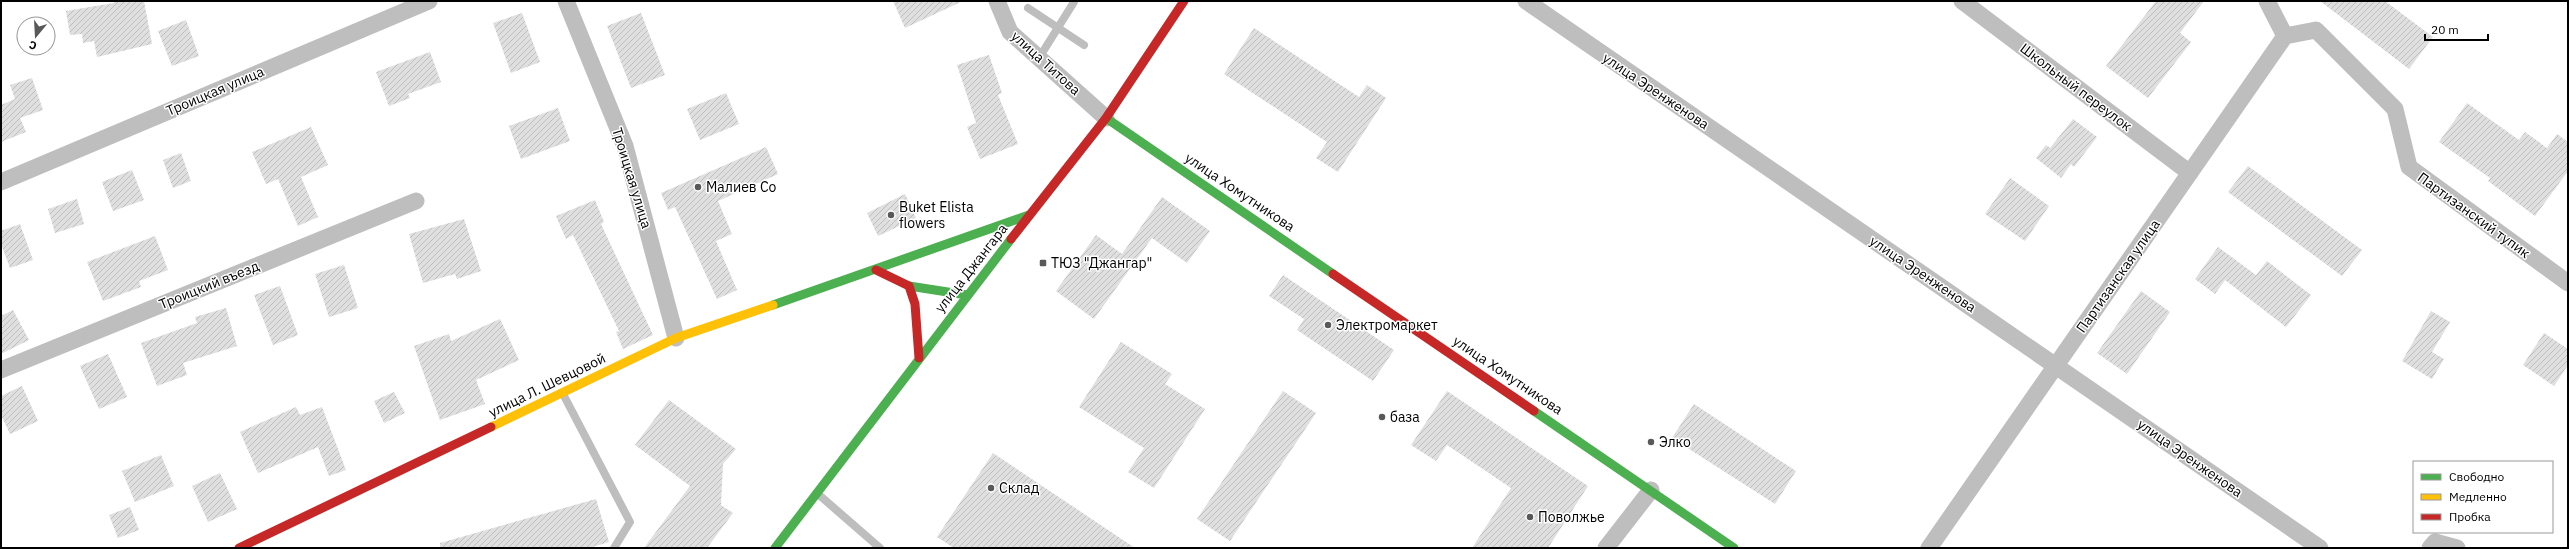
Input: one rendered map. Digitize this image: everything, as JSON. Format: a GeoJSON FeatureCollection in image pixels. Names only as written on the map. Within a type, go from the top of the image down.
{"type":"FeatureCollection","features":[{"type":"Feature","properties":{"kind":"street","name":"Троицкая улица"},"geometry":{"type":"LineString","coordinates":[[1,182],[429,1]]}},
{"type":"Feature","properties":{"kind":"street","name":"Троицкая улица"},"geometry":{"type":"LineString","coordinates":[[566,1],[625,146],[676,338]]}},
{"type":"Feature","properties":{"kind":"street","name":"улица Титова"},"geometry":{"type":"LineString","coordinates":[[997,1],[1010,32],[1106,118]]}},
{"type":"Feature","properties":{"kind":"street","name":"улица Джангара"},"geometry":{"type":"LineString","coordinates":[[775,548],[967,295],[1106,118],[1184,1]]}},
{"type":"Feature","properties":{"kind":"street","name":"улица Эренженова"},"geometry":{"type":"LineString","coordinates":[[1526,1],[2320,548]]}},
{"type":"Feature","properties":{"kind":"street","name":"Школьный переулок"},"geometry":{"type":"LineString","coordinates":[[1962,1],[2190,173]]}},
{"type":"Feature","properties":{"kind":"street"},"geometry":{"type":"LineString","coordinates":[[2267,1],[2285,36]]}},
{"type":"Feature","properties":{"kind":"street","name":"Партизанский тупик"},"geometry":{"type":"LineString","coordinates":[[2285,36],[2316,30],[2395,109],[2409,167],[2568,283]]}},
{"type":"Feature","properties":{"kind":"street","name":"Партизанская улица"},"geometry":{"type":"LineString","coordinates":[[1929,548],[2055,364],[2285,36]]}},
{"type":"Feature","properties":{"kind":"street","name":"улица Хомутникова"},"geometry":{"type":"LineString","coordinates":[[1106,118],[1734,548]]}},
{"type":"Feature","properties":{"kind":"street","name":"Троицкий въезд"},"geometry":{"type":"LineString","coordinates":[[1,370],[416,201]]}},
{"type":"Feature","properties":{"kind":"street","name":"улица Л. Шевцовой"},"geometry":{"type":"LineString","coordinates":[[239,548],[676,338],[876,270],[1029,215]]}},
{"type":"Feature","properties":{"kind":"street"},"geometry":{"type":"LineString","coordinates":[[876,270],[909,286],[967,295]]}},
{"type":"Feature","properties":{"kind":"street"},"geometry":{"type":"LineString","coordinates":[[909,286],[915,304],[919,358]]}},
{"type":"Feature","properties":{"kind":"street"},"geometry":{"type":"LineString","coordinates":[[1606,548],[1651,490]]}},
{"type":"Feature","properties":{"kind":"street"},"geometry":{"type":"LineString","coordinates":[[2430,548],[2435,542],[2457,548]]}},
{"type":"Feature","properties":{"kind":"lane"},"geometry":{"type":"LineString","coordinates":[[1039,58],[1074,2]]}},
{"type":"Feature","properties":{"kind":"lane"},"geometry":{"type":"LineString","coordinates":[[1028,8],[1084,45]]}},
{"type":"Feature","properties":{"kind":"lane"},"geometry":{"type":"LineString","coordinates":[[562,393],[630,522],[614,548]]}},
{"type":"Feature","properties":{"kind":"lane"},"geometry":{"type":"LineString","coordinates":[[817,493],[880,548]]}},
{"type":"Feature","properties":{"kind":"building"},"geometry":{"type":"Polygon","coordinates":[[[114,1],[144,1],[152,44],[97,57],[94,41],[83,43],[82,34],[70,35],[66,11],[114,3],[114,1]]]}},
{"type":"Feature","properties":{"kind":"building"},"geometry":{"type":"Polygon","coordinates":[[[893,1],[963,1],[905,28],[893,1]]]}},
{"type":"Feature","properties":{"kind":"building"},"geometry":{"type":"Polygon","coordinates":[[[2156,1],[2204,1],[2180,33],[2191,42],[2148,98],[2106,66],[2156,1]]]}},
{"type":"Feature","properties":{"kind":"building"},"geometry":{"type":"Polygon","coordinates":[[[2320,1],[2385,1],[2433,37],[2409,69],[2320,1]]]}},
{"type":"Feature","properties":{"kind":"building"},"geometry":{"type":"Polygon","coordinates":[[[522,13],[540,62],[511,73],[493,23],[522,13]]]}},
{"type":"Feature","properties":{"kind":"building"},"geometry":{"type":"Polygon","coordinates":[[[641,13],[665,75],[631,88],[607,26],[641,13]]]}},
{"type":"Feature","properties":{"kind":"building"},"geometry":{"type":"Polygon","coordinates":[[[186,20],[199,56],[172,66],[158,31],[186,20]]]}},
{"type":"Feature","properties":{"kind":"building"},"geometry":{"type":"Polygon","coordinates":[[[1254,28],[1359,97],[1367,85],[1386,98],[1338,172],[1316,158],[1327,142],[1224,74],[1254,28]]]}},
{"type":"Feature","properties":{"kind":"building"},"geometry":{"type":"Polygon","coordinates":[[[430,52],[441,82],[408,94],[410,98],[389,106],[376,72],[430,52]]]}},
{"type":"Feature","properties":{"kind":"building"},"geometry":{"type":"Polygon","coordinates":[[[989,55],[1002,93],[998,95],[1018,144],[980,159],[967,127],[976,123],[957,65],[989,55]]]}},
{"type":"Feature","properties":{"kind":"building"},"geometry":{"type":"Polygon","coordinates":[[[32,78],[43,110],[20,118],[26,132],[1,142],[1,105],[15,99],[10,85],[32,78]]]}},
{"type":"Feature","properties":{"kind":"building"},"geometry":{"type":"Polygon","coordinates":[[[726,93],[739,124],[700,140],[687,109],[726,93]]]}},
{"type":"Feature","properties":{"kind":"building"},"geometry":{"type":"Polygon","coordinates":[[[2467,103],[2519,140],[2525,132],[2547,148],[2557,134],[2568,142],[2568,171],[2535,216],[2488,181],[2490,178],[2439,142],[2467,103]]]}},
{"type":"Feature","properties":{"kind":"building"},"geometry":{"type":"Polygon","coordinates":[[[558,108],[570,141],[521,159],[509,126],[558,108]]]}},
{"type":"Feature","properties":{"kind":"building"},"geometry":{"type":"Polygon","coordinates":[[[2073,119],[2097,137],[2074,167],[2071,164],[2061,178],[2036,158],[2046,145],[2050,148],[2073,119]]]}},
{"type":"Feature","properties":{"kind":"building"},"geometry":{"type":"Polygon","coordinates":[[[311,127],[328,165],[301,177],[318,217],[298,226],[278,179],[266,184],[252,152],[311,127]]]}},
{"type":"Feature","properties":{"kind":"building"},"geometry":{"type":"Polygon","coordinates":[[[766,147],[778,174],[718,201],[732,234],[716,241],[737,290],[717,299],[675,207],[668,210],[661,193],[766,147]]]}},
{"type":"Feature","properties":{"kind":"building"},"geometry":{"type":"Polygon","coordinates":[[[181,153],[191,181],[173,188],[163,160],[181,153]]]}},
{"type":"Feature","properties":{"kind":"building"},"geometry":{"type":"Polygon","coordinates":[[[2248,166],[2362,250],[2342,276],[2228,192],[2248,166]]]}},
{"type":"Feature","properties":{"kind":"building"},"geometry":{"type":"Polygon","coordinates":[[[132,170],[144,200],[113,211],[102,182],[132,170]]]}},
{"type":"Feature","properties":{"kind":"building"},"geometry":{"type":"Polygon","coordinates":[[[2010,178],[2049,206],[2025,241],[1985,214],[2010,178]]]}},
{"type":"Feature","properties":{"kind":"building","name":"Buket Elista flowers"},"geometry":{"type":"Polygon","coordinates":[[[905,194],[916,218],[878,236],[867,213],[905,194]]]}},
{"type":"Feature","properties":{"kind":"building"},"geometry":{"type":"Polygon","coordinates":[[[1162,197],[1210,231],[1187,263],[1152,238],[1094,319],[1056,291],[1096,235],[1122,254],[1162,197]]]}},
{"type":"Feature","properties":{"kind":"building"},"geometry":{"type":"Polygon","coordinates":[[[77,199],[84,224],[55,233],[48,209],[77,199]]]}},
{"type":"Feature","properties":{"kind":"building"},"geometry":{"type":"Polygon","coordinates":[[[595,200],[604,222],[601,224],[653,335],[623,349],[616,332],[619,331],[573,235],[566,239],[556,216],[595,200]]]}},
{"type":"Feature","properties":{"kind":"building"},"geometry":{"type":"Polygon","coordinates":[[[464,219],[481,271],[457,279],[455,274],[423,283],[409,234],[464,219]]]}},
{"type":"Feature","properties":{"kind":"building"},"geometry":{"type":"Polygon","coordinates":[[[20,224],[33,260],[10,268],[1,244],[1,231],[20,224]]]}},
{"type":"Feature","properties":{"kind":"building"},"geometry":{"type":"Polygon","coordinates":[[[155,236],[168,270],[139,281],[141,287],[103,301],[87,262],[155,236]]]}},
{"type":"Feature","properties":{"kind":"building"},"geometry":{"type":"Polygon","coordinates":[[[2218,247],[2256,275],[2267,261],[2311,295],[2286,327],[2225,280],[2215,294],[2195,279],[2218,247]]]}},
{"type":"Feature","properties":{"kind":"building"},"geometry":{"type":"Polygon","coordinates":[[[344,265],[358,308],[329,317],[315,274],[344,265]]]}},
{"type":"Feature","properties":{"kind":"building","name":"Электромаркет"},"geometry":{"type":"Polygon","coordinates":[[[1283,275],[1394,350],[1373,381],[1297,330],[1304,319],[1269,296],[1283,275]]]}},
{"type":"Feature","properties":{"kind":"building"},"geometry":{"type":"Polygon","coordinates":[[[280,286],[298,335],[273,345],[254,295],[280,286]]]}},
{"type":"Feature","properties":{"kind":"building"},"geometry":{"type":"Polygon","coordinates":[[[2141,291],[2170,312],[2127,374],[2097,353],[2141,291]]]}},
{"type":"Feature","properties":{"kind":"building"},"geometry":{"type":"Polygon","coordinates":[[[226,308],[237,346],[183,363],[187,375],[157,386],[141,343],[197,323],[195,317],[226,308]]]}},
{"type":"Feature","properties":{"kind":"building"},"geometry":{"type":"Polygon","coordinates":[[[13,310],[29,340],[1,354],[1,316],[13,310]]]}},
{"type":"Feature","properties":{"kind":"building"},"geometry":{"type":"Polygon","coordinates":[[[2431,311],[2450,322],[2432,352],[2444,359],[2432,379],[2402,361],[2431,311]]]}},
{"type":"Feature","properties":{"kind":"building"},"geometry":{"type":"Polygon","coordinates":[[[500,319],[519,360],[476,380],[485,404],[440,420],[414,346],[449,334],[451,341],[500,319]]]}},
{"type":"Feature","properties":{"kind":"building"},"geometry":{"type":"Polygon","coordinates":[[[2544,333],[2568,349],[2568,365],[2554,386],[2523,365],[2544,333]]]}},
{"type":"Feature","properties":{"kind":"building"},"geometry":{"type":"Polygon","coordinates":[[[1121,342],[1172,374],[1165,384],[1205,409],[1154,488],[1128,472],[1144,448],[1079,407],[1121,342]]]}},
{"type":"Feature","properties":{"kind":"building"},"geometry":{"type":"Polygon","coordinates":[[[108,354],[127,397],[99,409],[80,366],[108,354]]]}},
{"type":"Feature","properties":{"kind":"building"},"geometry":{"type":"Polygon","coordinates":[[[22,386],[38,421],[10,434],[1,415],[1,396],[22,386]]]}},
{"type":"Feature","properties":{"kind":"building"},"geometry":{"type":"Polygon","coordinates":[[[1283,391],[1316,413],[1230,541],[1197,519],[1283,391]]]}},
{"type":"Feature","properties":{"kind":"building"},"geometry":{"type":"Polygon","coordinates":[[[1447,391],[1588,486],[1548,548],[1472,548],[1511,488],[1447,445],[1436,461],[1411,445],[1447,391]]]}},
{"type":"Feature","properties":{"kind":"building"},"geometry":{"type":"Polygon","coordinates":[[[394,392],[405,413],[384,423],[374,401],[394,392]]]}},
{"type":"Feature","properties":{"kind":"building"},"geometry":{"type":"Polygon","coordinates":[[[669,400],[736,449],[723,464],[721,505],[733,513],[707,548],[644,548],[690,486],[635,445],[669,400]]]}},
{"type":"Feature","properties":{"kind":"building"},"geometry":{"type":"Polygon","coordinates":[[[1694,404],[1796,471],[1775,504],[1672,438],[1694,404]]]}},
{"type":"Feature","properties":{"kind":"building"},"geometry":{"type":"Polygon","coordinates":[[[296,407],[300,415],[322,407],[346,470],[329,476],[318,447],[258,473],[240,432],[296,407]]]}},
{"type":"Feature","properties":{"kind":"building"},"geometry":{"type":"Polygon","coordinates":[[[993,453],[1135,548],[954,548],[937,537],[993,453]]]}},
{"type":"Feature","properties":{"kind":"building"},"geometry":{"type":"Polygon","coordinates":[[[161,455],[174,486],[135,502],[122,471],[161,455]]]}},
{"type":"Feature","properties":{"kind":"building"},"geometry":{"type":"Polygon","coordinates":[[[220,473],[237,509],[208,522],[192,486],[220,473]]]}},
{"type":"Feature","properties":{"kind":"building"},"geometry":{"type":"Polygon","coordinates":[[[596,499],[609,542],[589,548],[440,548],[440,543],[596,499]]]}},
{"type":"Feature","properties":{"kind":"building"},"geometry":{"type":"Polygon","coordinates":[[[130,507],[139,530],[118,538],[109,515],[130,507]]]}},
{"type":"Feature","properties":{"kind":"traffic: fast"},"geometry":{"type":"LineString","coordinates":[[1106,118],[1333,274]]}},
{"type":"Feature","properties":{"kind":"traffic: fast"},"geometry":{"type":"LineString","coordinates":[[773,305],[1029,215]]}},
{"type":"Feature","properties":{"kind":"traffic: fast"},"geometry":{"type":"LineString","coordinates":[[775,548],[1011,239]]}},
{"type":"Feature","properties":{"kind":"traffic: fast"},"geometry":{"type":"LineString","coordinates":[[909,286],[967,295]]}},
{"type":"Feature","properties":{"kind":"traffic: fast"},"geometry":{"type":"LineString","coordinates":[[1534,411],[1734,548]]}},
{"type":"Feature","properties":{"kind":"traffic: slow"},"geometry":{"type":"LineString","coordinates":[[491,427],[676,338],[773,305]]}},
{"type":"Feature","properties":{"kind":"traffic: jam"},"geometry":{"type":"LineString","coordinates":[[1011,239],[1106,118],[1184,1]]}},
{"type":"Feature","properties":{"kind":"traffic: jam"},"geometry":{"type":"LineString","coordinates":[[876,270],[909,286],[915,304],[919,358]]}},
{"type":"Feature","properties":{"kind":"traffic: jam"},"geometry":{"type":"LineString","coordinates":[[1333,274],[1534,411]]}},
{"type":"Feature","properties":{"kind":"traffic: jam"},"geometry":{"type":"LineString","coordinates":[[239,548],[491,427]]}},
{"type":"Feature","properties":{"kind":"place","name":"Малиев Со"},"geometry":{"type":"Point","coordinates":[698,187]}},
{"type":"Feature","properties":{"kind":"place","name":"Buket Elista flowers"},"geometry":{"type":"Point","coordinates":[891,215]}},
{"type":"Feature","properties":{"kind":"place","name":"ТЮЗ \"Джангар\""},"geometry":{"type":"Point","coordinates":[1043,263]}},
{"type":"Feature","properties":{"kind":"place","name":"Электромаркет"},"geometry":{"type":"Point","coordinates":[1328,325]}},
{"type":"Feature","properties":{"kind":"place","name":"база"},"geometry":{"type":"Point","coordinates":[1382,417]}},
{"type":"Feature","properties":{"kind":"place","name":"Элко"},"geometry":{"type":"Point","coordinates":[1651,442]}},
{"type":"Feature","properties":{"kind":"place","name":"Склад"},"geometry":{"type":"Point","coordinates":[991,488]}},
{"type":"Feature","properties":{"kind":"place","name":"Поволжье"},"geometry":{"type":"Point","coordinates":[1530,517]}}]}
